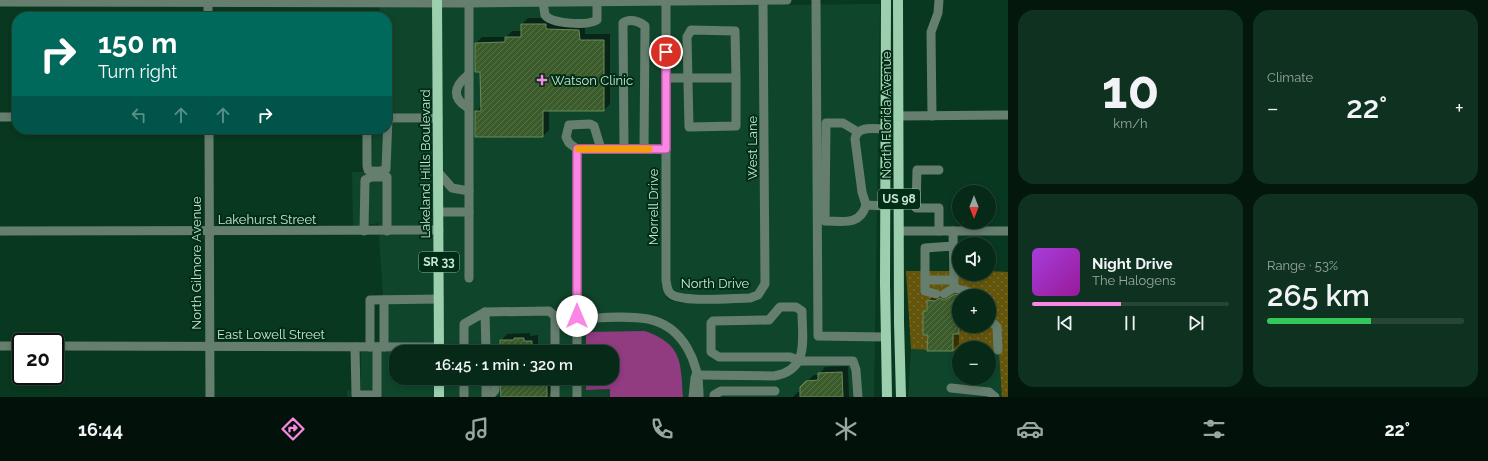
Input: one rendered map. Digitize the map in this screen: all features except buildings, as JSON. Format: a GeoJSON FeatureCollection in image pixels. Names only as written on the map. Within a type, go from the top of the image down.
{"type":"FeatureCollection","features":[{"type":"Feature","properties":{"kind":"main road","name":"North Florida Avenue"},"geometry":{"type":"LineString","coordinates":[[886,0],[885,149],[887,397]]}},
{"type":"Feature","properties":{"kind":"main road"},"geometry":{"type":"LineString","coordinates":[[886,0],[891,12],[893,88],[898,102]]}},
{"type":"Feature","properties":{"kind":"main road","name":"North Florida Avenue"},"geometry":{"type":"LineString","coordinates":[[898,0],[898,322],[901,397]]}},
{"type":"Feature","properties":{"kind":"main road","name":"Lakeland Hills Boulevard"},"geometry":{"type":"LineString","coordinates":[[437,1],[439,345]]}},
{"type":"Feature","properties":{"kind":"main road"},"geometry":{"type":"LineString","coordinates":[[885,149],[892,170],[893,227],[899,231]]}},
{"type":"Feature","properties":{"kind":"main road"},"geometry":{"type":"LineString","coordinates":[[439,385],[439,397]]}},
{"type":"Feature","properties":{"kind":"street","name":"Morrell Drive"},"geometry":{"type":"LineString","coordinates":[[666,0],[666,280],[667,289],[670,294]]}},
{"type":"Feature","properties":{"kind":"street","name":"West Lane"},"geometry":{"type":"LineString","coordinates":[[759,294],[765,284],[764,0]]}},
{"type":"Feature","properties":{"kind":"street"},"geometry":{"type":"LineString","coordinates":[[0,2],[543,2],[787,0]]}},
{"type":"Feature","properties":{"kind":"street"},"geometry":{"type":"LineString","coordinates":[[816,0],[818,336],[886,337]]}},
{"type":"Feature","properties":{"kind":"street"},"geometry":{"type":"LineString","coordinates":[[932,116],[931,32],[938,13],[939,0]]}},
{"type":"Feature","properties":{"kind":"street"},"geometry":{"type":"LineString","coordinates":[[208,1],[208,12]]}},
{"type":"Feature","properties":{"kind":"street"},"geometry":{"type":"LineString","coordinates":[[543,2],[545,15],[550,20],[558,22],[591,23],[598,18],[593,1]]}},
{"type":"Feature","properties":{"kind":"street"},"geometry":{"type":"LineString","coordinates":[[469,2],[469,278]]}},
{"type":"Feature","properties":{"kind":"street"},"geometry":{"type":"LineString","coordinates":[[624,149],[623,23],[628,21],[641,22],[645,26],[646,142],[644,149]]}},
{"type":"Feature","properties":{"kind":"street"},"geometry":{"type":"LineString","coordinates":[[691,30],[736,31],[736,78],[736,126],[689,127],[687,36],[691,30]]}},
{"type":"Feature","properties":{"kind":"street"},"geometry":{"type":"LineString","coordinates":[[666,78],[736,78]]}},
{"type":"Feature","properties":{"kind":"street"},"geometry":{"type":"LineString","coordinates":[[898,116],[1008,115]]}},
{"type":"Feature","properties":{"kind":"street"},"geometry":{"type":"LineString","coordinates":[[0,116],[12,116]]}},
{"type":"Feature","properties":{"kind":"street"},"geometry":{"type":"LineString","coordinates":[[392,118],[438,118]]}},
{"type":"Feature","properties":{"kind":"street"},"geometry":{"type":"LineString","coordinates":[[858,132],[843,124],[826,123],[825,220],[853,221],[864,214],[866,205],[862,192],[855,139],[858,132],[866,129],[885,129]]}},
{"type":"Feature","properties":{"kind":"street"},"geometry":{"type":"LineString","coordinates":[[601,149],[594,126],[590,124],[572,124],[567,130],[566,137],[569,143],[577,149],[601,149],[624,149],[644,149],[666,149]]}},
{"type":"Feature","properties":{"kind":"street","name":"North Gilmore Avenue"},"geometry":{"type":"LineString","coordinates":[[208,134],[210,397]]}},
{"type":"Feature","properties":{"kind":"street"},"geometry":{"type":"LineString","coordinates":[[367,134],[368,170],[382,171],[386,169],[387,134]]}},
{"type":"Feature","properties":{"kind":"street"},"geometry":{"type":"LineString","coordinates":[[577,149],[577,345]]}},
{"type":"Feature","properties":{"kind":"street"},"geometry":{"type":"LineString","coordinates":[[939,170],[917,170],[916,208],[939,208],[939,231]]}},
{"type":"Feature","properties":{"kind":"street"},"geometry":{"type":"LineString","coordinates":[[438,172],[452,188],[469,191]]}},
{"type":"Feature","properties":{"kind":"street"},"geometry":{"type":"LineString","coordinates":[[364,231],[365,180],[371,177],[387,178],[387,231]]}},
{"type":"Feature","properties":{"kind":"street"},"geometry":{"type":"LineString","coordinates":[[866,205],[886,206]]}},
{"type":"Feature","properties":{"kind":"street"},"geometry":{"type":"LineString","coordinates":[[438,212],[469,212]]}},
{"type":"Feature","properties":{"kind":"street","name":"Lakehurst Street"},"geometry":{"type":"LineString","coordinates":[[0,231],[209,232],[439,230]]}},
{"type":"Feature","properties":{"kind":"street"},"geometry":{"type":"LineString","coordinates":[[899,231],[1008,231]]}},
{"type":"Feature","properties":{"kind":"street"},"geometry":{"type":"LineString","coordinates":[[953,231],[953,237]]}},
{"type":"Feature","properties":{"kind":"street"},"geometry":{"type":"LineString","coordinates":[[952,246],[925,248],[925,291],[940,294],[954,284]]}},
{"type":"Feature","properties":{"kind":"street"},"geometry":{"type":"LineString","coordinates":[[925,280],[954,284],[967,289]]}},
{"type":"Feature","properties":{"kind":"street","name":"North Drive"},"geometry":{"type":"LineString","coordinates":[[670,294],[677,298],[690,299],[750,298],[759,294]]}},
{"type":"Feature","properties":{"kind":"street"},"geometry":{"type":"LineString","coordinates":[[377,347],[370,300],[439,300]]}},
{"type":"Feature","properties":{"kind":"street"},"geometry":{"type":"LineString","coordinates":[[356,347],[356,394],[377,395],[377,347],[384,300]]}},
{"type":"Feature","properties":{"kind":"street"},"geometry":{"type":"LineString","coordinates":[[696,375],[774,376],[785,374],[800,361],[802,352],[802,311],[796,307],[780,307],[769,320],[713,321],[711,323],[711,352],[714,356],[790,357],[800,361],[853,361],[856,370],[858,397]]}},
{"type":"Feature","properties":{"kind":"street"},"geometry":{"type":"LineString","coordinates":[[464,345],[464,324],[485,312],[549,311],[555,316],[639,318],[662,324],[676,333],[687,345],[694,361],[699,397]]}},
{"type":"Feature","properties":{"kind":"street"},"geometry":{"type":"LineString","coordinates":[[485,312],[486,345]]}},
{"type":"Feature","properties":{"kind":"street"},"geometry":{"type":"LineString","coordinates":[[555,316],[555,345]]}},
{"type":"Feature","properties":{"kind":"street"},"geometry":{"type":"LineString","coordinates":[[996,326],[998,350]]}},
{"type":"Feature","properties":{"kind":"street"},"geometry":{"type":"LineString","coordinates":[[0,346],[12,346]]}},
{"type":"Feature","properties":{"kind":"street","name":"East Lowell Street"},"geometry":{"type":"LineString","coordinates":[[64,346],[389,347]]}},
{"type":"Feature","properties":{"kind":"street"},"geometry":{"type":"LineString","coordinates":[[693,397],[696,375]]}},
{"type":"Feature","properties":{"kind":"street"},"geometry":{"type":"LineString","coordinates":[[714,397],[714,395],[721,391],[775,394],[774,376]]}},
{"type":"Feature","properties":{"kind":"street"},"geometry":{"type":"LineString","coordinates":[[464,385],[464,397]]}},
{"type":"Feature","properties":{"kind":"street"},"geometry":{"type":"LineString","coordinates":[[486,385],[487,397]]}},
{"type":"Feature","properties":{"kind":"street"},"geometry":{"type":"LineString","coordinates":[[487,397],[495,390],[495,385]]}},
{"type":"Feature","properties":{"kind":"street"},"geometry":{"type":"LineString","coordinates":[[555,385],[555,397]]}},
{"type":"Feature","properties":{"kind":"street"},"geometry":{"type":"LineString","coordinates":[[577,385],[577,397]]}},
{"type":"Feature","properties":{"kind":"street"},"geometry":{"type":"LineString","coordinates":[[951,388],[989,392],[995,397]]}},
{"type":"Feature","properties":{"kind":"shaded area"},"geometry":{"type":"Polygon","coordinates":[[[880,4],[874,397],[683,397],[681,368],[586,332],[586,345],[443,345],[441,7],[662,5],[665,296],[669,300],[683,303],[751,302],[759,300],[769,286],[767,5],[880,4]]]}},
{"type":"Feature","properties":{"kind":"shaded area"},"geometry":{"type":"Polygon","coordinates":[[[669,5],[760,5],[761,283],[756,291],[749,294],[683,294],[673,290],[671,287],[669,5]]]}},
{"type":"Feature","properties":{"kind":"shaded area"},"geometry":{"type":"Polygon","coordinates":[[[380,7],[433,7],[434,114],[392,114],[392,12],[380,12],[380,7]]]}},
{"type":"Feature","properties":{"kind":"shaded area"},"geometry":{"type":"Polygon","coordinates":[[[392,123],[434,123],[435,226],[379,226],[378,223],[353,227],[352,172],[371,172],[373,134],[392,134],[392,123]]]}},
{"type":"Feature","properties":{"kind":"shaded area"},"geometry":{"type":"Polygon","coordinates":[[[379,235],[435,235],[435,343],[361,343],[383,341],[383,297],[379,235]]]}},
{"type":"Feature","properties":{"kind":"shaded area"},"geometry":{"type":"Polygon","coordinates":[[[906,271],[952,271],[952,281],[996,281],[996,271],[1008,272],[1008,397],[1002,397],[999,353],[996,353],[996,341],[952,341],[952,351],[911,349],[906,271]]]}},
{"type":"Feature","properties":{"kind":"shaded area"},"geometry":{"type":"Polygon","coordinates":[[[645,331],[666,342],[673,348],[680,364],[683,397],[610,397],[610,389],[586,390],[586,385],[619,385],[619,345],[586,345],[586,332],[645,331]]]}},
{"type":"Feature","properties":{"kind":"shaded area"},"geometry":{"type":"Polygon","coordinates":[[[911,349],[952,351],[952,385],[996,385],[996,353],[1000,353],[1002,397],[908,397],[911,349]]]}},
{"type":"Feature","properties":{"kind":"shaded area"},"geometry":{"type":"Polygon","coordinates":[[[361,351],[389,351],[389,385],[435,385],[435,397],[347,397],[347,390],[361,393],[361,351]]]}},
{"type":"Feature","properties":{"kind":"shaded area"},"geometry":{"type":"Polygon","coordinates":[[[443,385],[586,385],[586,390],[610,389],[610,397],[443,397],[443,385]]]}},
{"type":"Feature","properties":{"kind":"slow traffic"},"geometry":{"type":"LineString","coordinates":[[578,149],[649,149]]}},
{"type":"Feature","properties":{"kind":"place","name":"Watson Clinic"},"geometry":{"type":"Point","coordinates":[542,80]}},
{"type":"Feature","properties":{"kind":"route"},"geometry":{"type":"LineString","coordinates":[[577,316],[577,149],[666,149],[666,52]]}}]}
